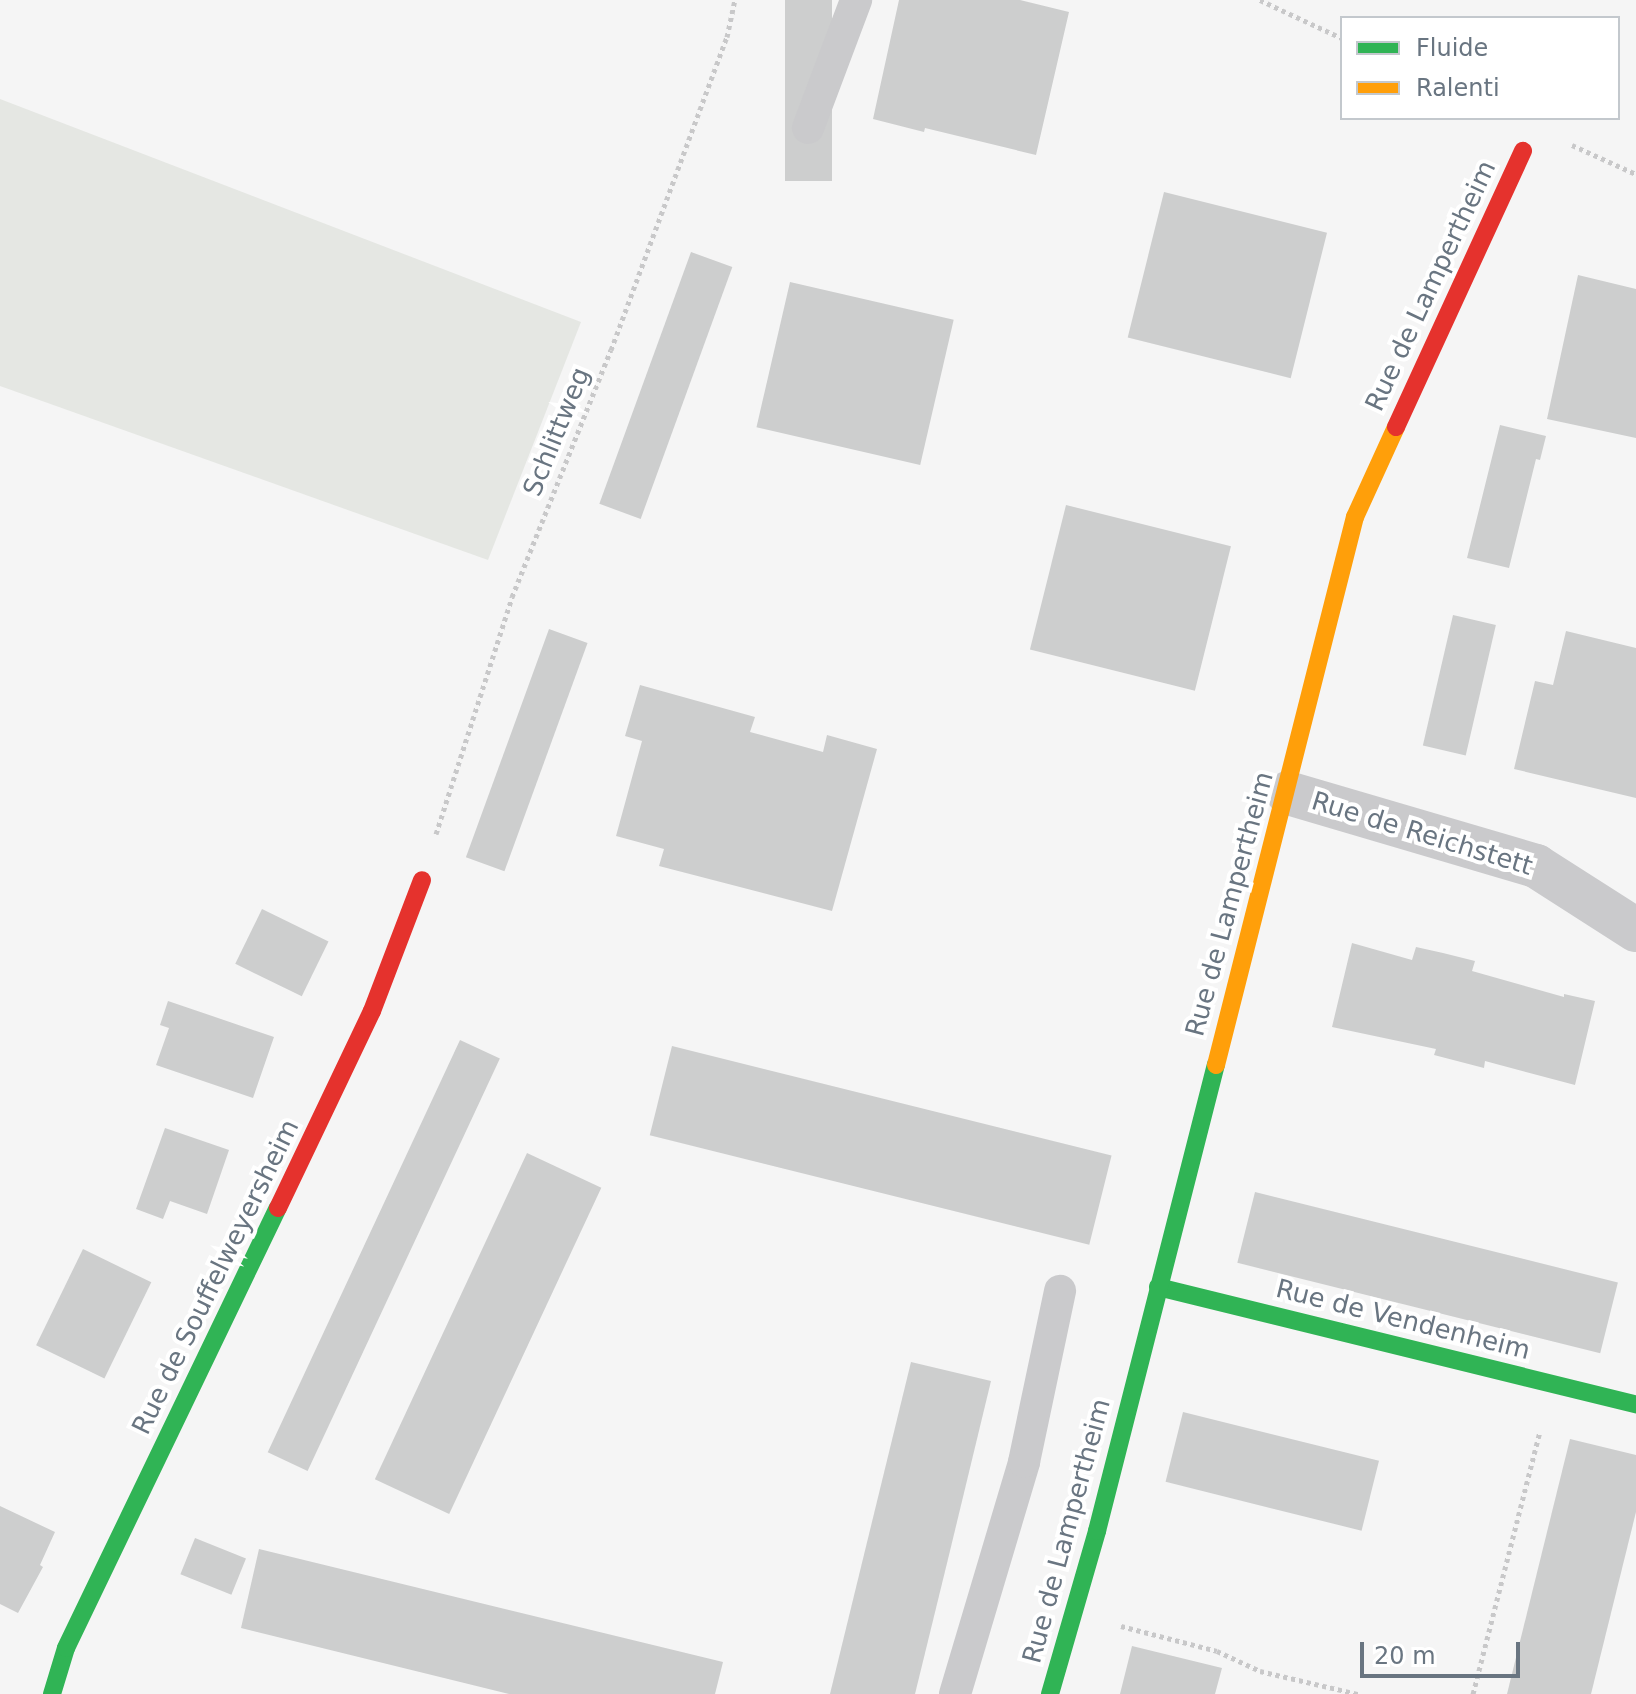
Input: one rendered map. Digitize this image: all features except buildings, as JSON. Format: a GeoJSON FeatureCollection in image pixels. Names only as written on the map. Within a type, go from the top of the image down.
{"type":"FeatureCollection","features":[{"type":"Feature","properties":{"kind":"street","name":"Rue de Lampertheim"},"geometry":{"type":"LineString","coordinates":[[1050,1694],[1288,793],[1355,517],[1523,151]]}},
{"type":"Feature","properties":{"kind":"street","name":"Rue de Reichstett"},"geometry":{"type":"LineString","coordinates":[[1288,793],[1536,866],[1636,930]]}},
{"type":"Feature","properties":{"kind":"street","name":"Rue de Souffelweyersheim"},"geometry":{"type":"LineString","coordinates":[[52,1694],[66,1648],[372,1011],[422,880]]}},
{"type":"Feature","properties":{"kind":"street","name":"Rue de Vendenheim"},"geometry":{"type":"LineString","coordinates":[[1158,1287],[1636,1404]]}},
{"type":"Feature","properties":{"kind":"lane"},"geometry":{"type":"LineString","coordinates":[[808,128],[856,0]]}},
{"type":"Feature","properties":{"kind":"lane"},"geometry":{"type":"LineString","coordinates":[[955,1694],[1024,1462],[1060,1291]]}},
{"type":"Feature","properties":{"kind":"path","name":"Schlittweg"},"geometry":{"type":"LineString","coordinates":[[422,880],[512,597],[611,350],[727,37],[735,0]]}},
{"type":"Feature","properties":{"kind":"path"},"geometry":{"type":"LineString","coordinates":[[1260,0],[1340,37]]}},
{"type":"Feature","properties":{"kind":"path"},"geometry":{"type":"LineString","coordinates":[[1473,1694],[1553,1384]]}},
{"type":"Feature","properties":{"kind":"path"},"geometry":{"type":"LineString","coordinates":[[1073,1613],[1217,1651],[1260,1671],[1358,1694]]}},
{"type":"Feature","properties":{"kind":"path"},"geometry":{"type":"LineString","coordinates":[[1320,1694],[1322,1685]]}},
{"type":"Feature","properties":{"kind":"shaded area"},"geometry":{"type":"Polygon","coordinates":[[[0,99],[581,322],[488,560],[0,386],[0,99]]]}},
{"type":"Feature","properties":{"kind":"traffic: fast"},"geometry":{"type":"LineString","coordinates":[[1050,1694],[1097,1531],[1216,1065]]}},
{"type":"Feature","properties":{"kind":"traffic: fast"},"geometry":{"type":"LineString","coordinates":[[52,1694],[66,1648],[278,1208]]}},
{"type":"Feature","properties":{"kind":"traffic: fast"},"geometry":{"type":"LineString","coordinates":[[1158,1287],[1636,1404]]}},
{"type":"Feature","properties":{"kind":"traffic: slow"},"geometry":{"type":"LineString","coordinates":[[1216,1065],[1355,517],[1396,427]]}},
{"type":"Feature","properties":{"kind":"traffic: jam"},"geometry":{"type":"LineString","coordinates":[[1396,427],[1523,151]]}},
{"type":"Feature","properties":{"kind":"traffic: jam"},"geometry":{"type":"LineString","coordinates":[[278,1208],[372,1011],[422,880]]}}]}
